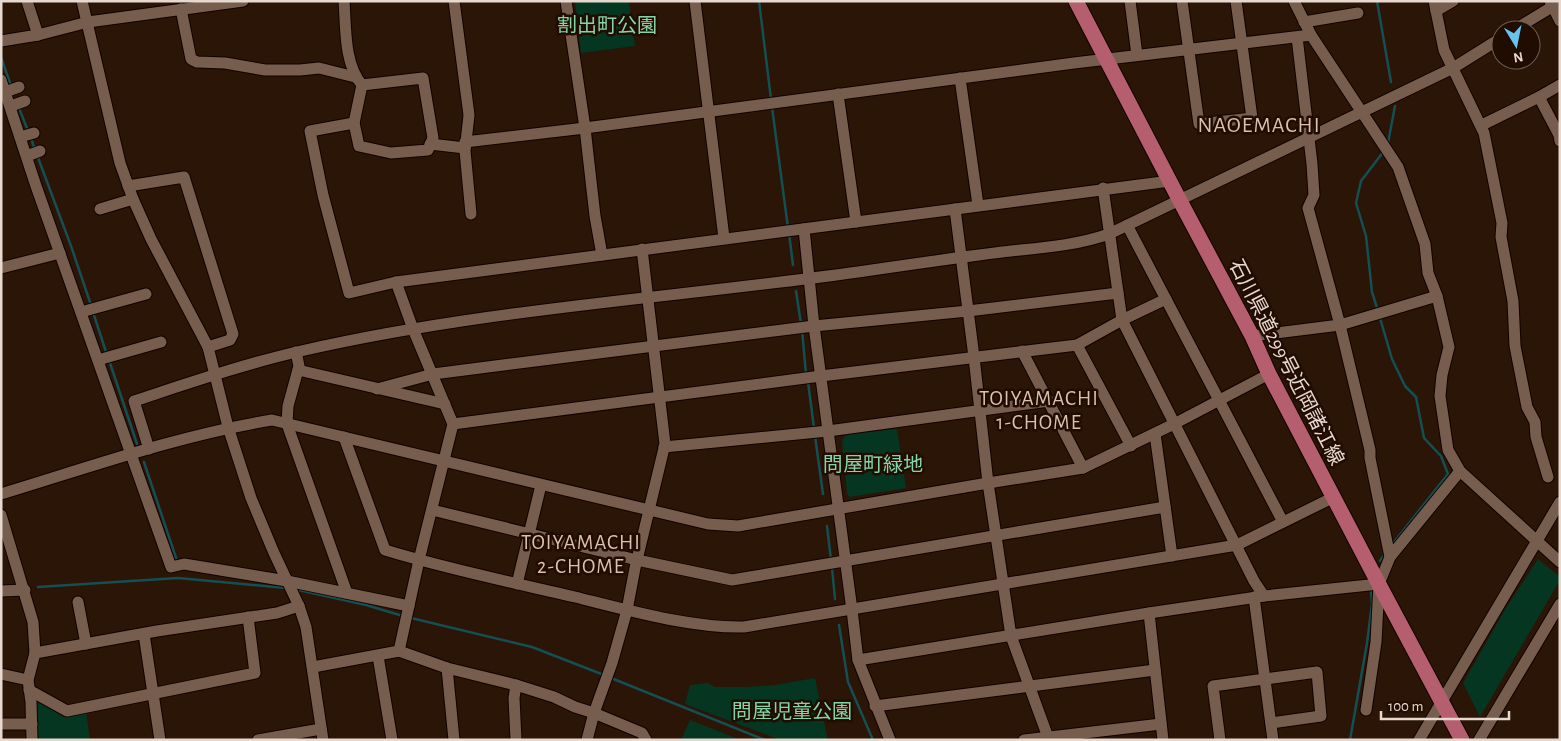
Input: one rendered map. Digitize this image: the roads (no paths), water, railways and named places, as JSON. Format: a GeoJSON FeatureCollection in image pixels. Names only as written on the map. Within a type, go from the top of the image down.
{"type":"FeatureCollection","features":[{"type":"Feature","properties":{"kind":"main road","name":"石川県道299号近岡諸江線"},"geometry":{"type":"LineString","coordinates":[[1076,1],[1252,336],[1269,374],[1462,740]]}},
{"type":"Feature","properties":{"kind":"street"},"geometry":{"type":"LineString","coordinates":[[27,1],[38,35]]}},
{"type":"Feature","properties":{"kind":"street"},"geometry":{"type":"LineString","coordinates":[[82,1],[120,163],[133,200],[208,347],[228,427],[251,498],[299,606],[306,627],[322,735],[258,740]]}},
{"type":"Feature","properties":{"kind":"street"},"geometry":{"type":"LineString","coordinates":[[1,41],[38,35],[88,22],[243,1]]}},
{"type":"Feature","properties":{"kind":"street"},"geometry":{"type":"LineString","coordinates":[[181,9],[192,59],[197,62],[225,63],[265,70],[319,68],[359,81],[423,78],[433,138],[428,150],[391,153],[359,146],[354,123],[359,81],[347,45],[344,1]]}},
{"type":"Feature","properties":{"kind":"street"},"geometry":{"type":"LineString","coordinates":[[454,1],[469,115],[465,145],[471,214]]}},
{"type":"Feature","properties":{"kind":"street"},"geometry":{"type":"LineString","coordinates":[[566,1],[602,255]]}},
{"type":"Feature","properties":{"kind":"street"},"geometry":{"type":"LineString","coordinates":[[695,1],[724,238]]}},
{"type":"Feature","properties":{"kind":"street"},"geometry":{"type":"LineString","coordinates":[[1130,1],[1138,55]]}},
{"type":"Feature","properties":{"kind":"street"},"geometry":{"type":"LineString","coordinates":[[1182,1],[1199,124],[1252,118],[1236,1]]}},
{"type":"Feature","properties":{"kind":"street"},"geometry":{"type":"LineString","coordinates":[[1294,1],[1311,35],[1398,167],[1425,244],[1428,273],[1437,296],[1449,347],[1442,374],[1440,396],[1448,450],[1460,471],[1560,562]]}},
{"type":"Feature","properties":{"kind":"street"},"geometry":{"type":"LineString","coordinates":[[1453,1],[1435,6],[1444,50],[1482,125],[1502,224],[1501,237],[1513,301],[1515,346],[1527,407],[1535,422],[1536,437],[1548,477]]}},
{"type":"Feature","properties":{"kind":"street"},"geometry":{"type":"LineString","coordinates":[[1529,20],[1554,3],[1560,21]]}},
{"type":"Feature","properties":{"kind":"street"},"geometry":{"type":"LineString","coordinates":[[1304,22],[1358,13]]}},
{"type":"Feature","properties":{"kind":"street"},"geometry":{"type":"LineString","coordinates":[[430,144],[465,145],[773,102],[1138,55],[1311,35]]}},
{"type":"Feature","properties":{"kind":"street"},"geometry":{"type":"LineString","coordinates":[[1297,37],[1310,137],[1314,195],[1308,208],[1340,325],[1370,450],[1390,555]]}},
{"type":"Feature","properties":{"kind":"street"},"geometry":{"type":"LineString","coordinates":[[149,449],[134,401],[215,374],[296,352],[413,328],[1088,242],[1109,234],[1453,68],[1491,44]]}},
{"type":"Feature","properties":{"kind":"street"},"geometry":{"type":"LineString","coordinates":[[960,78],[978,205]]}},
{"type":"Feature","properties":{"kind":"street"},"geometry":{"type":"LineString","coordinates":[[1,80],[11,90],[12,105],[26,135],[32,154],[36,186],[60,252],[88,310],[132,454],[171,566],[184,564],[347,593],[407,613]]}},
{"type":"Feature","properties":{"kind":"street"},"geometry":{"type":"LineString","coordinates":[[1482,125],[1560,85]]}},
{"type":"Feature","properties":{"kind":"street"},"geometry":{"type":"LineString","coordinates":[[838,94],[856,222]]}},
{"type":"Feature","properties":{"kind":"street"},"geometry":{"type":"LineString","coordinates":[[1539,97],[1559,135],[1560,141]]}},
{"type":"Feature","properties":{"kind":"street"},"geometry":{"type":"LineString","coordinates":[[12,105],[25,101]]}},
{"type":"Feature","properties":{"kind":"street"},"geometry":{"type":"LineString","coordinates":[[354,123],[310,131],[323,195],[349,293],[396,282],[1103,188],[1170,181]]}},
{"type":"Feature","properties":{"kind":"street"},"geometry":{"type":"LineString","coordinates":[[128,186],[184,177],[233,334],[230,340],[208,347]]}},
{"type":"Feature","properties":{"kind":"street"},"geometry":{"type":"LineString","coordinates":[[1103,188],[1122,320],[1237,545],[1254,581],[1259,597],[1265,679],[1273,740]]}},
{"type":"Feature","properties":{"kind":"street"},"geometry":{"type":"LineString","coordinates":[[100,209],[133,200]]}},
{"type":"Feature","properties":{"kind":"street"},"geometry":{"type":"LineString","coordinates":[[955,209],[988,483],[1011,636],[1049,738]]}},
{"type":"Feature","properties":{"kind":"street"},"geometry":{"type":"LineString","coordinates":[[1127,225],[1284,522]]}},
{"type":"Feature","properties":{"kind":"street"},"geometry":{"type":"LineString","coordinates":[[794,230],[809,279],[812,377],[819,432],[838,509],[858,660],[890,740]]}},
{"type":"Feature","properties":{"kind":"street"},"geometry":{"type":"LineString","coordinates":[[587,740],[627,610],[664,447],[642,249]]}},
{"type":"Feature","properties":{"kind":"street"},"geometry":{"type":"LineString","coordinates":[[1,268],[60,252]]}},
{"type":"Feature","properties":{"kind":"street"},"geometry":{"type":"LineString","coordinates":[[396,282],[453,424],[419,560],[399,651]]}},
{"type":"Feature","properties":{"kind":"street"},"geometry":{"type":"LineString","coordinates":[[377,389],[434,374],[810,327],[1118,293]]}},
{"type":"Feature","properties":{"kind":"street"},"geometry":{"type":"LineString","coordinates":[[88,310],[146,294]]}},
{"type":"Feature","properties":{"kind":"street"},"geometry":{"type":"LineString","coordinates":[[1252,336],[1340,325],[1437,296]]}},
{"type":"Feature","properties":{"kind":"street"},"geometry":{"type":"LineString","coordinates":[[453,424],[812,377],[1077,345],[1122,320],[1166,299]]}},
{"type":"Feature","properties":{"kind":"street"},"geometry":{"type":"LineString","coordinates":[[104,358],[161,342]]}},
{"type":"Feature","properties":{"kind":"street"},"geometry":{"type":"LineString","coordinates":[[1077,345],[1131,446]]}},
{"type":"Feature","properties":{"kind":"street"},"geometry":{"type":"LineString","coordinates":[[1022,351],[1083,468]]}},
{"type":"Feature","properties":{"kind":"street"},"geometry":{"type":"LineString","coordinates":[[296,352],[299,366],[288,406],[287,424],[347,593]]}},
{"type":"Feature","properties":{"kind":"street"},"geometry":{"type":"LineString","coordinates":[[298,370],[445,404]]}},
{"type":"Feature","properties":{"kind":"street"},"geometry":{"type":"LineString","coordinates":[[1,494],[228,427],[272,420],[708,524],[738,526],[1083,468],[1155,434],[1269,374]]}},
{"type":"Feature","properties":{"kind":"street"},"geometry":{"type":"LineString","coordinates":[[664,447],[819,432],[1048,401]]}},
{"type":"Feature","properties":{"kind":"street"},"geometry":{"type":"LineString","coordinates":[[1155,434],[1172,556]]}},
{"type":"Feature","properties":{"kind":"street"},"geometry":{"type":"LineString","coordinates":[[344,437],[385,550],[516,584],[627,610],[718,628],[744,628],[1237,545],[1334,497]]}},
{"type":"Feature","properties":{"kind":"street"},"geometry":{"type":"LineString","coordinates":[[1366,710],[1376,642],[1379,584],[1390,555],[1460,471]]}},
{"type":"Feature","properties":{"kind":"street"},"geometry":{"type":"LineString","coordinates":[[516,584],[541,484]]}},
{"type":"Feature","properties":{"kind":"street"},"geometry":{"type":"LineString","coordinates":[[1419,740],[1560,502]]}},
{"type":"Feature","properties":{"kind":"street"},"geometry":{"type":"LineString","coordinates":[[432,510],[637,560],[732,580],[1165,506]]}},
{"type":"Feature","properties":{"kind":"street"},"geometry":{"type":"LineString","coordinates":[[1,515],[33,622],[35,653],[28,685],[32,740]]}},
{"type":"Feature","properties":{"kind":"street"},"geometry":{"type":"LineString","coordinates":[[858,660],[1149,613],[1259,597],[1379,584]]}},
{"type":"Feature","properties":{"kind":"street"},"geometry":{"type":"LineString","coordinates":[[1,591],[24,590]]}},
{"type":"Feature","properties":{"kind":"street"},"geometry":{"type":"LineString","coordinates":[[78,602],[86,644]]}},
{"type":"Feature","properties":{"kind":"street"},"geometry":{"type":"LineString","coordinates":[[1479,740],[1560,604]]}},
{"type":"Feature","properties":{"kind":"street"},"geometry":{"type":"LineString","coordinates":[[35,653],[248,616],[277,613],[299,606]]}},
{"type":"Feature","properties":{"kind":"street"},"geometry":{"type":"LineString","coordinates":[[1149,613],[1163,740]]}},
{"type":"Feature","properties":{"kind":"street"},"geometry":{"type":"LineString","coordinates":[[1,674],[28,685],[67,711],[256,673],[248,616]]}},
{"type":"Feature","properties":{"kind":"street"},"geometry":{"type":"LineString","coordinates":[[144,634],[160,740]]}},
{"type":"Feature","properties":{"kind":"street"},"geometry":{"type":"LineString","coordinates":[[313,667],[399,651],[447,668],[516,685],[554,697],[642,733],[646,740]]}},
{"type":"Feature","properties":{"kind":"street"},"geometry":{"type":"LineString","coordinates":[[378,656],[392,740]]}},
{"type":"Feature","properties":{"kind":"street"},"geometry":{"type":"LineString","coordinates":[[447,668],[454,740]]}},
{"type":"Feature","properties":{"kind":"street"},"geometry":{"type":"LineString","coordinates":[[875,706],[1155,670]]}},
{"type":"Feature","properties":{"kind":"street"},"geometry":{"type":"LineString","coordinates":[[1220,740],[1213,686],[1317,672],[1321,716],[1271,722]]}},
{"type":"Feature","properties":{"kind":"street"},"geometry":{"type":"LineString","coordinates":[[516,685],[514,698],[516,740]]}},
{"type":"Feature","properties":{"kind":"street"},"geometry":{"type":"LineString","coordinates":[[1,724],[32,724]]}},
{"type":"Feature","properties":{"kind":"street"},"geometry":{"type":"LineString","coordinates":[[1024,740],[1161,724]]}},
{"type":"Feature","properties":{"kind":"waterway"},"geometry":{"type":"LineString","coordinates":[[759,1],[771,99]]}},
{"type":"Feature","properties":{"kind":"waterway"},"geometry":{"type":"LineString","coordinates":[[1377,1],[1391,82]]}},
{"type":"Feature","properties":{"kind":"waterway"},"geometry":{"type":"LineString","coordinates":[[1,57],[11,86]]}},
{"type":"Feature","properties":{"kind":"waterway"},"geometry":{"type":"LineString","coordinates":[[1388,143],[1395,106]]}},
{"type":"Feature","properties":{"kind":"waterway"},"geometry":{"type":"LineString","coordinates":[[772,107],[788,228]]}},
{"type":"Feature","properties":{"kind":"waterway"},"geometry":{"type":"LineString","coordinates":[[19,108],[28,131]]}},
{"type":"Feature","properties":{"kind":"waterway"},"geometry":{"type":"LineString","coordinates":[[31,138],[35,150]]}},
{"type":"Feature","properties":{"kind":"waterway"},"geometry":{"type":"LineString","coordinates":[[1378,311],[1372,292],[1366,236],[1356,203],[1361,181],[1384,151]]}},
{"type":"Feature","properties":{"kind":"waterway"},"geometry":{"type":"LineString","coordinates":[[37,155],[91,305]]}},
{"type":"Feature","properties":{"kind":"waterway"},"geometry":{"type":"LineString","coordinates":[[789,233],[793,265]]}},
{"type":"Feature","properties":{"kind":"waterway"},"geometry":{"type":"LineString","coordinates":[[796,291],[801,324]]}},
{"type":"Feature","properties":{"kind":"waterway"},"geometry":{"type":"LineString","coordinates":[[93,312],[107,355]]}},
{"type":"Feature","properties":{"kind":"waterway"},"geometry":{"type":"LineString","coordinates":[[1380,318],[1392,359],[1405,386],[1416,397],[1424,438],[1441,456],[1448,474],[1391,546]]}},
{"type":"Feature","properties":{"kind":"waterway"},"geometry":{"type":"LineString","coordinates":[[802,330],[806,374]]}},
{"type":"Feature","properties":{"kind":"waterway"},"geometry":{"type":"LineString","coordinates":[[109,360],[137,444]]}},
{"type":"Feature","properties":{"kind":"waterway"},"geometry":{"type":"LineString","coordinates":[[808,382],[814,428]]}},
{"type":"Feature","properties":{"kind":"waterway"},"geometry":{"type":"LineString","coordinates":[[815,436],[823,494]]}},
{"type":"Feature","properties":{"kind":"waterway"},"geometry":{"type":"LineString","coordinates":[[144,462],[176,558]]}},
{"type":"Feature","properties":{"kind":"waterway"},"geometry":{"type":"LineString","coordinates":[[827,526],[831,560]]}},
{"type":"Feature","properties":{"kind":"waterway"},"geometry":{"type":"LineString","coordinates":[[1380,561],[1385,554]]}},
{"type":"Feature","properties":{"kind":"waterway"},"geometry":{"type":"LineString","coordinates":[[832,568],[835,599]]}},
{"type":"Feature","properties":{"kind":"waterway"},"geometry":{"type":"LineString","coordinates":[[38,587],[178,578],[286,588]]}},
{"type":"Feature","properties":{"kind":"waterway"},"geometry":{"type":"LineString","coordinates":[[294,589],[366,605],[403,616]]}},
{"type":"Feature","properties":{"kind":"waterway"},"geometry":{"type":"LineString","coordinates":[[1350,740],[1367,643],[1372,604],[1371,590]]}},
{"type":"Feature","properties":{"kind":"waterway"},"geometry":{"type":"LineString","coordinates":[[411,618],[532,647],[604,675]]}},
{"type":"Feature","properties":{"kind":"waterway"},"geometry":{"type":"LineString","coordinates":[[839,625],[848,682],[873,740]]}},
{"type":"Feature","properties":{"kind":"waterway"},"geometry":{"type":"LineString","coordinates":[[611,678],[765,740]]}},
{"type":"Feature","properties":{"kind":"district","name":"NAOEMACHI"},"geometry":{"type":"Point","coordinates":[1259,124]}},
{"type":"Feature","properties":{"kind":"district","name":"TOIYAMACHI 1-CHOME"},"geometry":{"type":"Point","coordinates":[1039,410]}},
{"type":"Feature","properties":{"kind":"district","name":"TOIYAMACHI 2-CHOME"},"geometry":{"type":"Point","coordinates":[581,554]}},
{"type":"Feature","properties":{"kind":"park label","name":"割出町公園"},"geometry":{"type":"Point","coordinates":[607,25]}},
{"type":"Feature","properties":{"kind":"park label","name":"問屋町緑地"},"geometry":{"type":"Point","coordinates":[873,464]}},
{"type":"Feature","properties":{"kind":"park label","name":"問屋児童公園"},"geometry":{"type":"Point","coordinates":[792,711]}}]}
